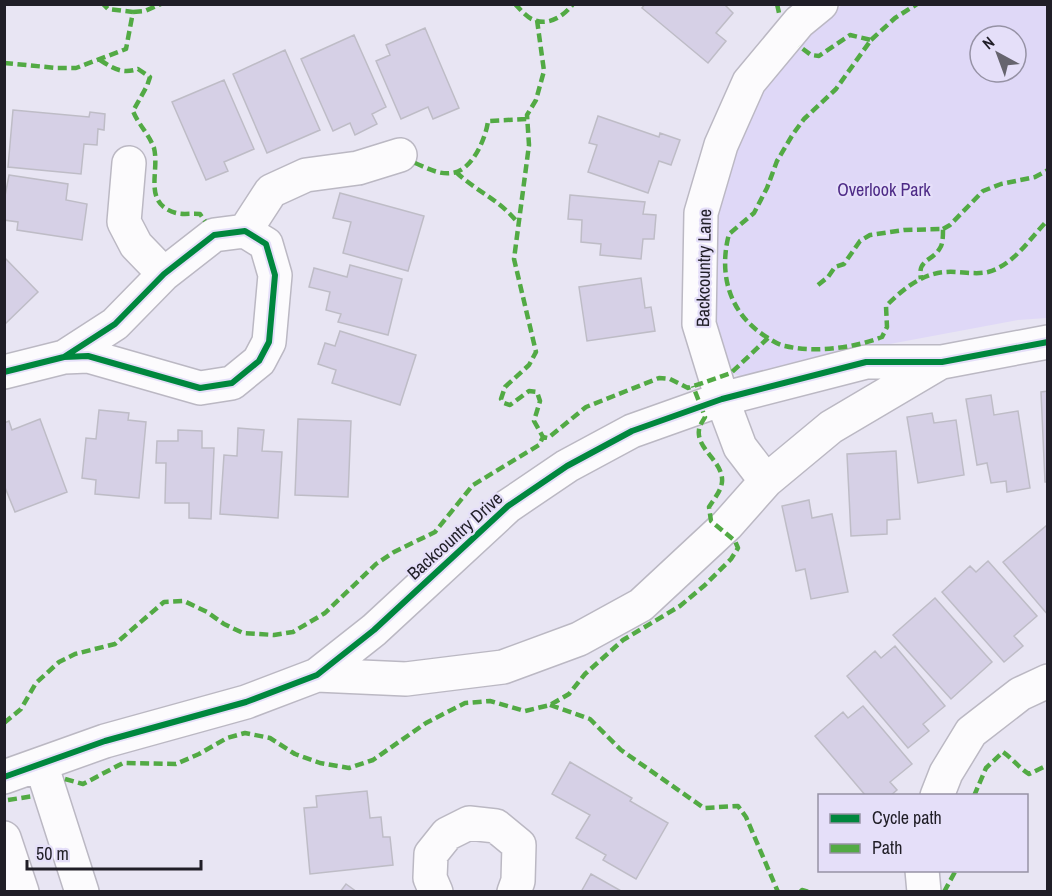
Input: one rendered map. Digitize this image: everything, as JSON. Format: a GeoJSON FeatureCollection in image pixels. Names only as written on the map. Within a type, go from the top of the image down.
{"type":"FeatureCollection","features":[{"type":"Feature","properties":{"kind":"street","name":"Backcountry Lane"},"geometry":{"type":"LineString","coordinates":[[766,481],[740,447],[722,399],[699,324],[701,213],[721,145],[748,82],[799,22],[816,6]]}},
{"type":"Feature","properties":{"kind":"street"},"geometry":{"type":"LineString","coordinates":[[245,231],[271,191],[306,175],[358,168],[400,155]]}},
{"type":"Feature","properties":{"kind":"street"},"geometry":{"type":"LineString","coordinates":[[129,163],[124,222],[136,245],[164,274]]}},
{"type":"Feature","properties":{"kind":"street"},"geometry":{"type":"LineString","coordinates":[[4,372],[64,357],[88,356],[200,388],[232,383],[259,361],[269,342],[275,275],[266,244],[245,231],[214,236],[164,274],[115,324],[64,357]]}},
{"type":"Feature","properties":{"kind":"street","name":"Backcountry Drive"},"geometry":{"type":"LineString","coordinates":[[4,777],[105,741],[246,702],[317,675],[374,630],[508,506],[567,466],[632,431],[722,399],[866,362],[942,362],[1047,342]]}},
{"type":"Feature","properties":{"kind":"street","name":"Backcountry Drive"},"geometry":{"type":"LineString","coordinates":[[317,675],[406,679],[503,667],[579,639],[641,605],[727,525],[766,481],[831,427],[942,362]]}},
{"type":"Feature","properties":{"kind":"street"},"geometry":{"type":"LineString","coordinates":[[938,794],[946,773],[971,732],[1020,694],[1047,681]]}},
{"type":"Feature","properties":{"kind":"street"},"geometry":{"type":"LineString","coordinates":[[41,764],[82,891]]}},
{"type":"Feature","properties":{"kind":"street"},"geometry":{"type":"LineString","coordinates":[[436,891],[430,878],[431,854],[447,834],[469,823],[496,826],[519,845],[518,881],[514,891]]}},
{"type":"Feature","properties":{"kind":"street"},"geometry":{"type":"LineString","coordinates":[[4,838],[22,891]]}},
{"type":"Feature","properties":{"kind":"street"},"geometry":{"type":"LineString","coordinates":[[922,872],[924,891]]}},
{"type":"Feature","properties":{"kind":"green space","name":"Overlook Park"},"geometry":{"type":"Polygon","coordinates":[[[842,5],[1047,5],[1047,318],[1018,320],[799,361],[781,370],[759,376],[737,375],[721,362],[714,301],[713,262],[716,223],[725,177],[756,103],[788,57],[842,5]]]}},
{"type":"Feature","properties":{"kind":"building"},"geometry":{"type":"Polygon","coordinates":[[[645,4],[724,4],[733,13],[716,33],[726,41],[708,63],[642,8],[645,4]]]}},
{"type":"Feature","properties":{"kind":"building"},"geometry":{"type":"Polygon","coordinates":[[[425,28],[459,108],[433,119],[428,107],[401,119],[376,61],[390,55],[386,45],[425,28]]]}},
{"type":"Feature","properties":{"kind":"building"},"geometry":{"type":"Polygon","coordinates":[[[354,35],[386,107],[372,114],[377,124],[355,135],[350,123],[333,131],[301,59],[354,35]]]}},
{"type":"Feature","properties":{"kind":"building"},"geometry":{"type":"Polygon","coordinates":[[[285,50],[320,130],[267,153],[233,74],[285,50]]]}},
{"type":"Feature","properties":{"kind":"building"},"geometry":{"type":"Polygon","coordinates":[[[224,80],[254,149],[224,162],[228,171],[206,180],[172,102],[224,80]]]}},
{"type":"Feature","properties":{"kind":"building"},"geometry":{"type":"Polygon","coordinates":[[[13,110],[89,117],[90,112],[105,114],[104,130],[98,129],[97,145],[84,144],[81,174],[8,167],[13,110]]]}},
{"type":"Feature","properties":{"kind":"building"},"geometry":{"type":"Polygon","coordinates":[[[598,116],[659,137],[660,133],[680,140],[671,165],[659,161],[648,193],[588,172],[597,145],[589,143],[598,116]]]}},
{"type":"Feature","properties":{"kind":"building"},"geometry":{"type":"Polygon","coordinates":[[[9,175],[68,184],[66,200],[87,204],[82,240],[17,230],[18,222],[4,220],[4,201],[9,175]]]}},
{"type":"Feature","properties":{"kind":"building"},"geometry":{"type":"Polygon","coordinates":[[[340,193],[424,216],[408,271],[343,253],[351,222],[333,218],[340,193]]]}},
{"type":"Feature","properties":{"kind":"building"},"geometry":{"type":"Polygon","coordinates":[[[570,195],[645,202],[643,214],[656,215],[654,239],[643,239],[641,259],[600,255],[601,244],[581,242],[582,220],[568,219],[570,195]]]}},
{"type":"Feature","properties":{"kind":"building"},"geometry":{"type":"Polygon","coordinates":[[[4,257],[38,292],[4,325],[4,257]]]}},
{"type":"Feature","properties":{"kind":"building"},"geometry":{"type":"Polygon","coordinates":[[[350,265],[402,279],[388,335],[338,322],[341,314],[326,310],[330,292],[309,287],[314,268],[347,277],[350,265]]]}},
{"type":"Feature","properties":{"kind":"building"},"geometry":{"type":"Polygon","coordinates":[[[641,278],[645,308],[651,307],[655,331],[587,341],[579,287],[641,278]]]}},
{"type":"Feature","properties":{"kind":"building"},"geometry":{"type":"Polygon","coordinates":[[[340,331],[416,355],[400,405],[332,383],[336,370],[318,364],[325,343],[335,346],[340,331]]]}},
{"type":"Feature","properties":{"kind":"building"},"geometry":{"type":"Polygon","coordinates":[[[1048,391],[1048,482],[1045,482],[1041,392],[1048,391]]]}},
{"type":"Feature","properties":{"kind":"building"},"geometry":{"type":"Polygon","coordinates":[[[991,395],[994,415],[1018,411],[1030,488],[1007,492],[1006,481],[991,483],[987,463],[977,465],[966,399],[991,395]]]}},
{"type":"Feature","properties":{"kind":"building"},"geometry":{"type":"Polygon","coordinates":[[[99,410],[129,413],[128,420],[146,422],[139,498],[95,494],[96,480],[82,478],[86,438],[96,439],[99,410]]]}},
{"type":"Feature","properties":{"kind":"building"},"geometry":{"type":"Polygon","coordinates":[[[932,413],[934,423],[956,420],[964,475],[918,483],[907,417],[932,413]]]}},
{"type":"Feature","properties":{"kind":"building"},"geometry":{"type":"Polygon","coordinates":[[[40,419],[67,492],[15,512],[4,485],[4,423],[9,421],[12,430],[40,419]]]}},
{"type":"Feature","properties":{"kind":"building"},"geometry":{"type":"Polygon","coordinates":[[[298,419],[351,421],[348,497],[295,495],[298,419]]]}},
{"type":"Feature","properties":{"kind":"building"},"geometry":{"type":"Polygon","coordinates":[[[238,428],[264,430],[262,451],[282,452],[278,518],[220,514],[224,455],[237,456],[238,428]]]}},
{"type":"Feature","properties":{"kind":"building"},"geometry":{"type":"Polygon","coordinates":[[[178,430],[202,431],[202,448],[214,448],[211,519],[189,518],[189,503],[165,503],[166,463],[156,463],[157,441],[178,441],[178,430]]]}},
{"type":"Feature","properties":{"kind":"building"},"geometry":{"type":"Polygon","coordinates":[[[896,451],[900,519],[887,520],[887,534],[851,536],[847,454],[896,451]]]}},
{"type":"Feature","properties":{"kind":"building"},"geometry":{"type":"Polygon","coordinates":[[[809,500],[812,518],[832,514],[848,592],[811,599],[805,569],[796,571],[782,506],[809,500]]]}},
{"type":"Feature","properties":{"kind":"building"},"geometry":{"type":"Polygon","coordinates":[[[1046,526],[1048,527],[1048,615],[1003,562],[1046,526]]]}},
{"type":"Feature","properties":{"kind":"building"},"geometry":{"type":"Polygon","coordinates":[[[988,561],[1037,616],[1014,636],[1023,646],[1004,662],[942,592],[970,566],[976,572],[988,561]]]}},
{"type":"Feature","properties":{"kind":"building"},"geometry":{"type":"Polygon","coordinates":[[[935,598],[992,662],[951,699],[893,635],[935,598]]]}},
{"type":"Feature","properties":{"kind":"building"},"geometry":{"type":"Polygon","coordinates":[[[895,646],[945,706],[923,724],[929,731],[908,748],[847,676],[875,651],[881,658],[895,646]]]}},
{"type":"Feature","properties":{"kind":"building"},"geometry":{"type":"Polygon","coordinates":[[[863,706],[912,764],[890,782],[897,790],[892,794],[864,794],[815,736],[843,712],[848,718],[863,706]]]}},
{"type":"Feature","properties":{"kind":"building"},"geometry":{"type":"Polygon","coordinates":[[[570,762],[632,798],[630,801],[668,823],[636,879],[603,860],[606,855],[576,838],[590,815],[552,794],[570,762]]]}},
{"type":"Feature","properties":{"kind":"building"},"geometry":{"type":"Polygon","coordinates":[[[367,791],[370,818],[381,817],[383,837],[390,837],[393,865],[310,874],[304,808],[317,807],[316,796],[367,791]]]}},
{"type":"Feature","properties":{"kind":"building"},"geometry":{"type":"Polygon","coordinates":[[[591,874],[623,892],[581,892],[591,874]]]}},
{"type":"Feature","properties":{"kind":"building"},"geometry":{"type":"Polygon","coordinates":[[[346,884],[357,892],[340,892],[346,884]]]}},
{"type":"Feature","properties":{"kind":"marked path"},"geometry":{"type":"LineString","coordinates":[[4,63],[76,68],[126,49],[133,12],[108,9],[103,4]]}},
{"type":"Feature","properties":{"kind":"marked path"},"geometry":{"type":"LineString","coordinates":[[133,12],[145,11],[161,4]]}},
{"type":"Feature","properties":{"kind":"marked path"},"geometry":{"type":"LineString","coordinates":[[515,4],[531,19],[540,22],[551,21],[561,16],[573,4]]}},
{"type":"Feature","properties":{"kind":"marked path"},"geometry":{"type":"LineString","coordinates":[[777,4],[779,13]]}},
{"type":"Feature","properties":{"kind":"marked path"},"geometry":{"type":"LineString","coordinates":[[871,40],[895,18],[917,4]]}},
{"type":"Feature","properties":{"kind":"marked path"},"geometry":{"type":"LineString","coordinates":[[537,20],[544,71],[536,100],[527,115],[529,145],[514,259],[536,352],[529,365],[505,387],[501,399],[510,405],[529,391],[537,392],[540,401],[534,421],[543,437]]}},
{"type":"Feature","properties":{"kind":"marked path"},"geometry":{"type":"LineString","coordinates":[[768,338],[744,318],[730,293],[725,265],[729,234],[754,213],[777,161],[793,134],[804,119],[836,89],[871,40],[850,35],[819,56],[811,55],[799,46]]}},
{"type":"Feature","properties":{"kind":"marked path"},"geometry":{"type":"LineString","coordinates":[[100,60],[118,70],[138,69],[150,77],[133,111],[154,148],[155,186],[159,202],[179,214],[200,214],[205,221]]}},
{"type":"Feature","properties":{"kind":"marked path"},"geometry":{"type":"LineString","coordinates":[[415,163],[442,173],[459,171],[477,153],[488,121],[527,119]]}},
{"type":"Feature","properties":{"kind":"marked path"},"geometry":{"type":"LineString","coordinates":[[943,229],[950,225],[983,191],[1001,184],[1035,177],[1048,170]]}},
{"type":"Feature","properties":{"kind":"marked path"},"geometry":{"type":"LineString","coordinates":[[456,172],[496,202],[518,223]]}},
{"type":"Feature","properties":{"kind":"marked path"},"geometry":{"type":"LineString","coordinates":[[4,723],[21,709],[36,683],[59,662],[75,654],[115,644],[164,602],[184,601],[243,633],[274,635],[293,632],[325,613],[376,564],[394,552],[435,532],[473,485],[539,445],[543,437],[548,438],[586,407],[659,378],[670,379],[688,388],[731,373],[768,338],[785,346],[821,349],[847,347],[882,337],[887,327],[886,306],[906,288],[937,273],[983,273],[997,268],[1014,257],[1048,220]]}},
{"type":"Feature","properties":{"kind":"marked path"},"geometry":{"type":"LineString","coordinates":[[818,285],[835,267],[844,264],[860,241],[870,235],[904,230],[943,229],[941,246],[937,253],[923,264],[920,272],[921,279]]}},
{"type":"Feature","properties":{"kind":"marked path"},"geometry":{"type":"LineString","coordinates":[[65,779],[83,784],[123,763],[176,764],[227,738],[245,733],[270,738],[295,754],[320,763],[349,768],[373,760],[426,723],[465,703],[490,701],[525,711],[550,705],[569,694],[585,674],[623,640],[680,606],[705,585],[731,559],[738,548],[735,541],[711,521],[709,507],[722,482],[719,468],[699,437],[699,428],[705,417],[693,386]]}},
{"type":"Feature","properties":{"kind":"marked path"},"geometry":{"type":"LineString","coordinates":[[550,705],[590,719],[621,750],[704,808],[738,806],[746,817],[778,892]]}},
{"type":"Feature","properties":{"kind":"marked path"},"geometry":{"type":"LineString","coordinates":[[975,794],[986,768],[1003,752],[1029,774],[1048,765]]}},
{"type":"Feature","properties":{"kind":"marked path"},"geometry":{"type":"LineString","coordinates":[[8,800],[34,796]]}},
{"type":"Feature","properties":{"kind":"marked path"},"geometry":{"type":"LineString","coordinates":[[944,892],[955,872]]}},
{"type":"Feature","properties":{"kind":"marked path"},"geometry":{"type":"LineString","coordinates":[[800,892],[802,890],[809,892]]}},
{"type":"Feature","properties":{"kind":"cycle path"},"geometry":{"type":"LineString","coordinates":[[4,372],[64,357],[88,356],[200,388],[232,383],[259,361],[269,342],[275,275],[266,244],[245,231],[214,235],[164,274],[115,324],[64,357]]}},
{"type":"Feature","properties":{"kind":"cycle path"},"geometry":{"type":"LineString","coordinates":[[4,777],[105,741],[246,702],[317,675],[374,630],[508,506],[567,466],[632,431],[722,399],[866,362],[942,362],[1048,342]]}}]}
